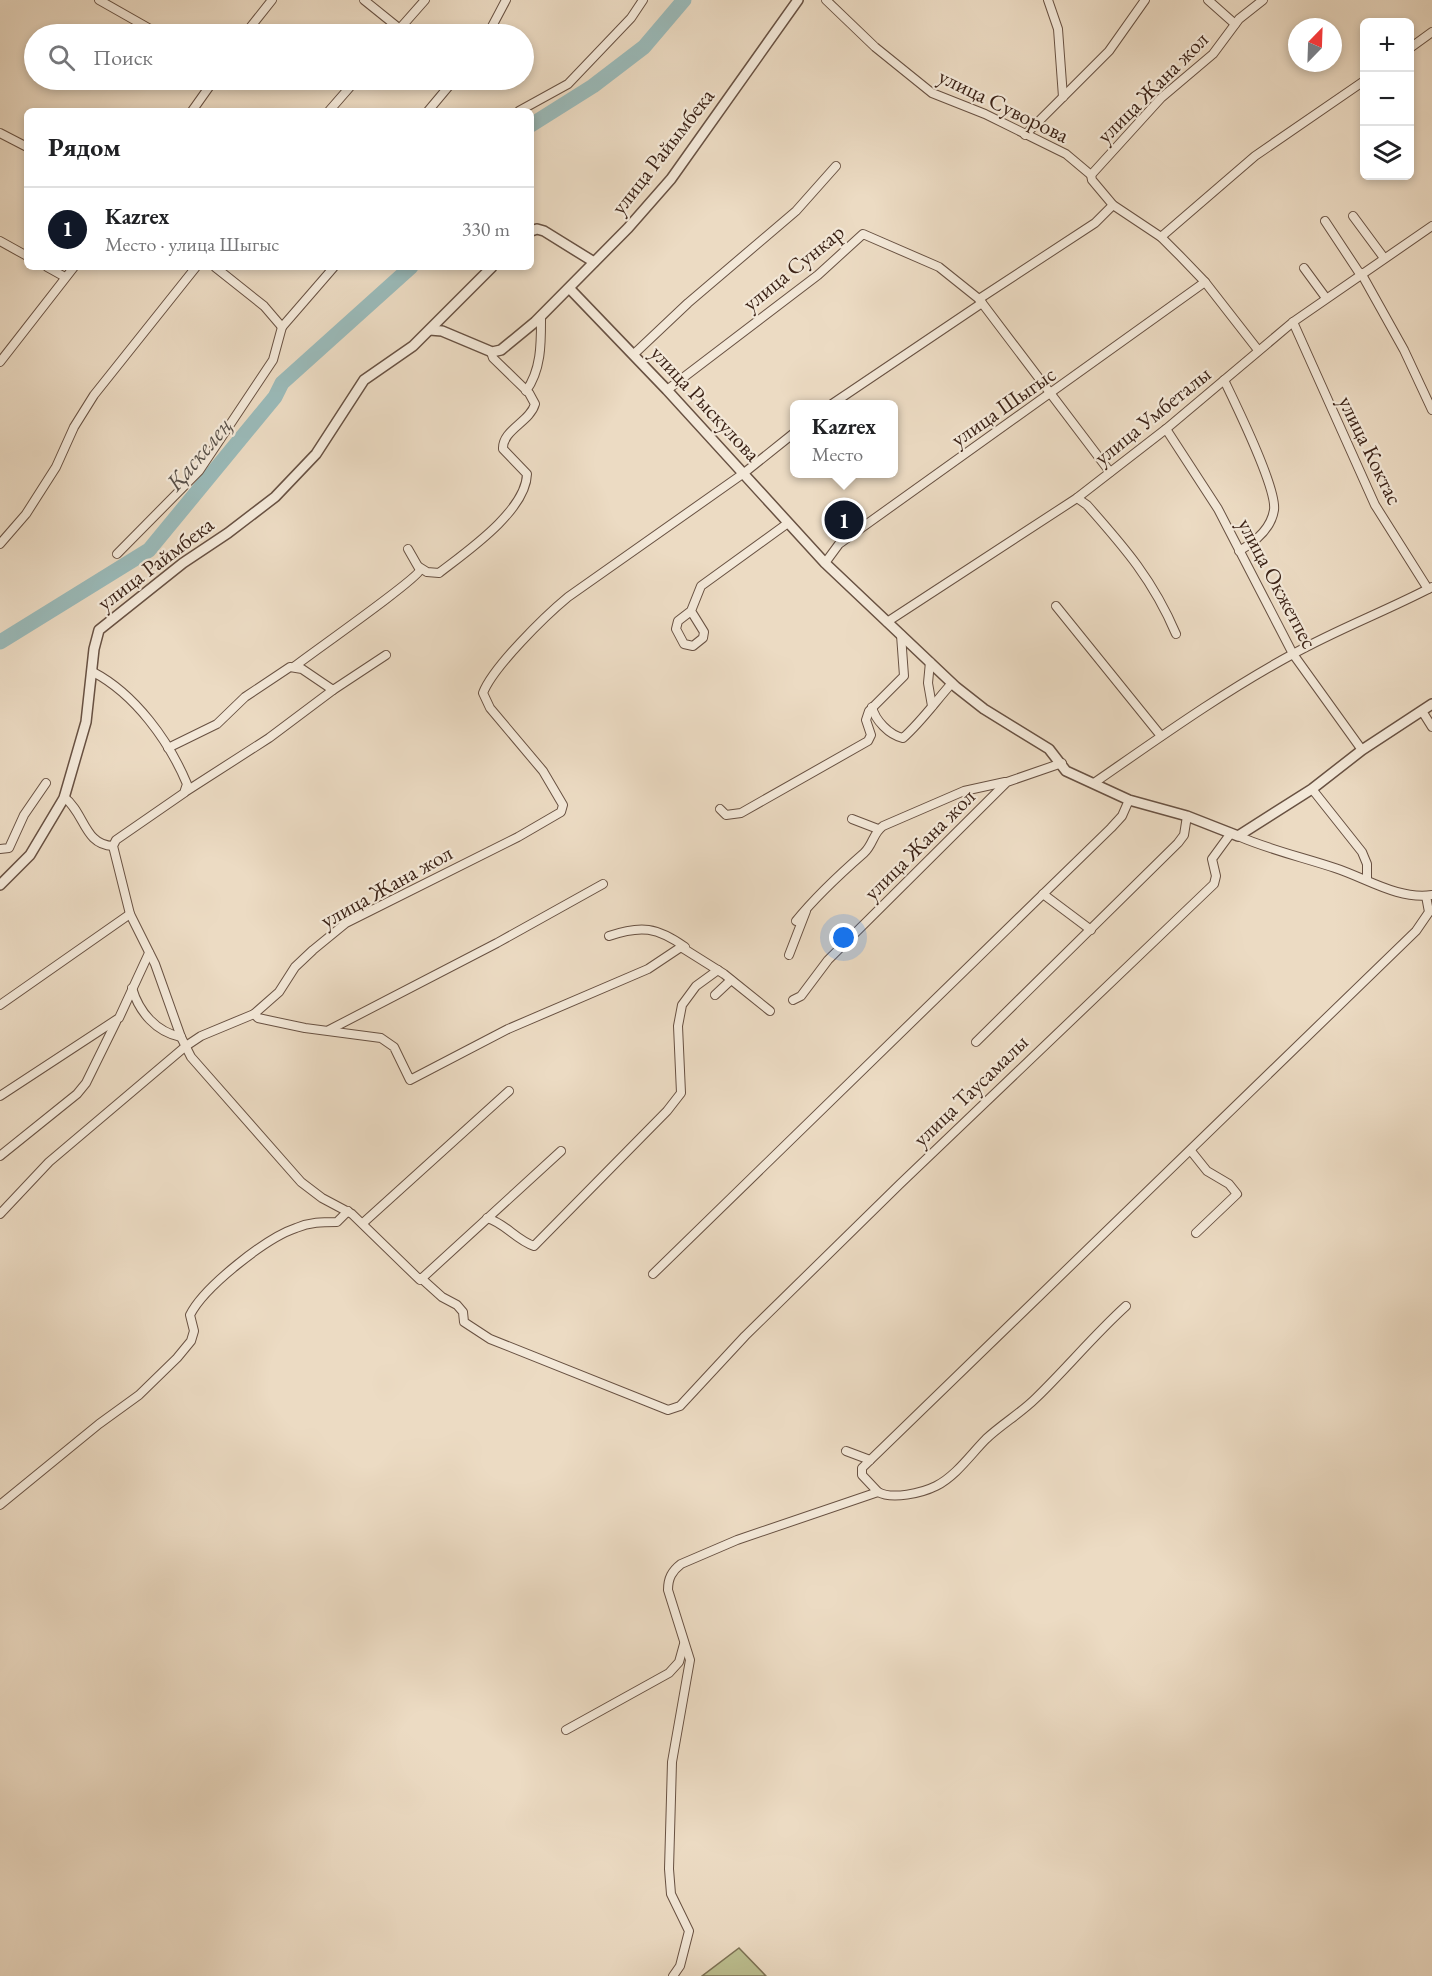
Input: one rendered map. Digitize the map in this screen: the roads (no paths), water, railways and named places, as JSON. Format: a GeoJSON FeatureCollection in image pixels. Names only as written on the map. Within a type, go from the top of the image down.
{"type":"FeatureCollection","features":[{"type":"Feature","properties":{"kind":"street"},"geometry":{"type":"LineString","coordinates":[[99,0],[141,24]]}},
{"type":"Feature","properties":{"kind":"street"},"geometry":{"type":"LineString","coordinates":[[253,24],[272,0]]}},
{"type":"Feature","properties":{"kind":"street"},"geometry":{"type":"LineString","coordinates":[[364,0],[390,24]]}},
{"type":"Feature","properties":{"kind":"street"},"geometry":{"type":"LineString","coordinates":[[405,24],[425,0]]}},
{"type":"Feature","properties":{"kind":"street"},"geometry":{"type":"LineString","coordinates":[[493,24],[506,0]]}},
{"type":"Feature","properties":{"kind":"street"},"geometry":{"type":"LineString","coordinates":[[524,108],[568,84],[631,18],[643,0]]}},
{"type":"Feature","properties":{"kind":"street","name":"улица Райымбека"},"geometry":{"type":"LineString","coordinates":[[594,262],[671,179],[798,0]]}},
{"type":"Feature","properties":{"kind":"street","name":"улица Суворова"},"geometry":{"type":"LineString","coordinates":[[826,0],[875,47],[932,93],[985,114],[1066,154],[1091,175],[1092,180],[1113,205],[1161,237],[1205,282],[1258,350]]}},
{"type":"Feature","properties":{"kind":"street"},"geometry":{"type":"LineString","coordinates":[[1048,0],[1058,28],[1063,97]]}},
{"type":"Feature","properties":{"kind":"street"},"geometry":{"type":"LineString","coordinates":[[1025,135],[1109,51],[1145,0]]}},
{"type":"Feature","properties":{"kind":"street"},"geometry":{"type":"LineString","coordinates":[[1208,0],[1235,24]]}},
{"type":"Feature","properties":{"kind":"street","name":"улица Жана жол"},"geometry":{"type":"LineString","coordinates":[[1091,175],[1161,98],[1213,54],[1235,24],[1263,0]]}},
{"type":"Feature","properties":{"kind":"street"},"geometry":{"type":"LineString","coordinates":[[1414,45],[1432,32]]}},
{"type":"Feature","properties":{"kind":"street"},"geometry":{"type":"LineString","coordinates":[[1161,237],[1255,156],[1360,84]]}},
{"type":"Feature","properties":{"kind":"street"},"geometry":{"type":"LineString","coordinates":[[194,108],[207,90]]}},
{"type":"Feature","properties":{"kind":"street"},"geometry":{"type":"LineString","coordinates":[[332,108],[347,90]]}},
{"type":"Feature","properties":{"kind":"street"},"geometry":{"type":"LineString","coordinates":[[431,108],[446,90]]}},
{"type":"Feature","properties":{"kind":"street"},"geometry":{"type":"LineString","coordinates":[[0,133],[24,145]]}},
{"type":"Feature","properties":{"kind":"street"},"geometry":{"type":"LineString","coordinates":[[634,354],[688,303],[795,212],[836,166]]}},
{"type":"Feature","properties":{"kind":"street"},"geometry":{"type":"LineString","coordinates":[[839,400],[1095,223],[1113,205]]}},
{"type":"Feature","properties":{"kind":"street"},"geometry":{"type":"LineString","coordinates":[[1353,216],[1384,258]]}},
{"type":"Feature","properties":{"kind":"street"},"geometry":{"type":"LineString","coordinates":[[1325,221],[1361,273],[1404,351],[1432,410]]}},
{"type":"Feature","properties":{"kind":"street","name":"улица Умбеталы"},"geometry":{"type":"LineString","coordinates":[[887,622],[1077,498],[1166,429],[1293,322],[1432,226]]}},
{"type":"Feature","properties":{"kind":"street"},"geometry":{"type":"LineString","coordinates":[[430,330],[442,331],[491,352],[501,350],[542,316],[594,262],[544,231],[534,230]]}},
{"type":"Feature","properties":{"kind":"street","name":"улица Сункар"},"geometry":{"type":"LineString","coordinates":[[667,390],[818,275],[863,234],[939,267],[981,301],[1110,472]]}},
{"type":"Feature","properties":{"kind":"street"},"geometry":{"type":"LineString","coordinates":[[0,240],[24,254]]}},
{"type":"Feature","properties":{"kind":"street"},"geometry":{"type":"LineString","coordinates":[[1304,268],[1326,298]]}},
{"type":"Feature","properties":{"kind":"street"},"geometry":{"type":"LineString","coordinates":[[52,270],[65,277]]}},
{"type":"Feature","properties":{"kind":"street"},"geometry":{"type":"LineString","coordinates":[[0,362],[71,270]]}},
{"type":"Feature","properties":{"kind":"street"},"geometry":{"type":"LineString","coordinates":[[0,544],[26,514],[56,467],[74,428],[94,395],[194,270]]}},
{"type":"Feature","properties":{"kind":"street"},"geometry":{"type":"LineString","coordinates":[[219,270],[264,306],[282,327]]}},
{"type":"Feature","properties":{"kind":"street"},"geometry":{"type":"LineString","coordinates":[[117,554],[199,471],[273,360],[282,327],[331,270]]}},
{"type":"Feature","properties":{"kind":"street"},"geometry":{"type":"LineString","coordinates":[[430,330],[489,270]]}},
{"type":"Feature","properties":{"kind":"street","name":"улица Шыгыс"},"geometry":{"type":"LineString","coordinates":[[825,563],[839,544],[1205,282]]}},
{"type":"Feature","properties":{"kind":"street","name":"улица Рыскулова"},"geometry":{"type":"LineString","coordinates":[[570,289],[634,354],[825,563],[952,683],[984,709],[1043,746],[1062,763],[1066,771],[1129,800],[1187,816],[1234,835]]}},
{"type":"Feature","properties":{"kind":"street"},"geometry":{"type":"LineString","coordinates":[[526,391],[536,372],[540,356],[542,316]]}},
{"type":"Feature","properties":{"kind":"street","name":"улица Коктас"},"geometry":{"type":"LineString","coordinates":[[1293,322],[1375,505],[1430,588]]}},
{"type":"Feature","properties":{"kind":"street","name":"улица Раймбека"},"geometry":{"type":"LineString","coordinates":[[0,885],[30,855],[64,797],[86,722],[95,640],[99,630],[183,563],[228,533],[275,497],[316,454],[364,380],[413,346],[430,330]]}},
{"type":"Feature","properties":{"kind":"street"},"geometry":{"type":"LineString","coordinates":[[418,567],[427,572],[439,573],[481,539],[520,498],[527,482],[527,474],[503,449],[503,444],[507,436],[533,410],[535,404],[526,391],[493,358],[491,352]]}},
{"type":"Feature","properties":{"kind":"street"},"geometry":{"type":"LineString","coordinates":[[1224,380],[1264,473],[1274,510],[1268,526],[1258,540],[1239,551]]}},
{"type":"Feature","properties":{"kind":"street","name":"улица Окжетпес"},"geometry":{"type":"LineString","coordinates":[[1166,429],[1218,509],[1293,654],[1362,750]]}},
{"type":"Feature","properties":{"kind":"street","name":"улица Жана жол"},"geometry":{"type":"LineString","coordinates":[[0,1214],[49,1162],[186,1046],[201,1035],[254,1014],[279,992],[295,967],[338,928],[543,824],[561,812],[563,805],[543,771],[521,741],[490,708],[483,693],[487,682],[550,613],[568,597],[744,473],[790,437]]}},
{"type":"Feature","properties":{"kind":"street"},"geometry":{"type":"LineString","coordinates":[[1077,498],[1087,505],[1158,592],[1176,634]]}},
{"type":"Feature","properties":{"kind":"street"},"geometry":{"type":"LineString","coordinates":[[691,611],[704,632],[703,638],[693,646],[684,644],[676,629],[678,621],[691,611],[695,596],[710,578],[788,523]]}},
{"type":"Feature","properties":{"kind":"street"},"geometry":{"type":"LineString","coordinates":[[168,748],[217,724],[245,697],[284,670],[295,666],[413,580],[419,574],[418,567],[408,549]]}},
{"type":"Feature","properties":{"kind":"street"},"geometry":{"type":"LineString","coordinates":[[1094,783],[1161,736],[1293,654],[1340,629],[1430,588]]}},
{"type":"Feature","properties":{"kind":"street"},"geometry":{"type":"LineString","coordinates":[[1056,606],[1161,736]]}},
{"type":"Feature","properties":{"kind":"street"},"geometry":{"type":"LineString","coordinates":[[720,809],[732,816],[741,813],[868,741],[872,732],[866,720],[872,707],[904,676],[901,634]]}},
{"type":"Feature","properties":{"kind":"street"},"geometry":{"type":"LineString","coordinates":[[386,655],[116,840],[113,846],[130,914],[149,953],[191,1057],[301,1182],[322,1198],[348,1210],[420,1280],[561,1151]]}},
{"type":"Feature","properties":{"kind":"street"},"geometry":{"type":"LineString","coordinates":[[930,662],[928,683],[932,705]]}},
{"type":"Feature","properties":{"kind":"street"},"geometry":{"type":"LineString","coordinates":[[295,666],[333,690]]}},
{"type":"Feature","properties":{"kind":"street"},"geometry":{"type":"LineString","coordinates":[[93,672],[116,686],[156,730],[187,784],[184,793]]}},
{"type":"Feature","properties":{"kind":"street"},"geometry":{"type":"LineString","coordinates":[[872,707],[877,718],[888,730],[903,738],[926,717],[932,705],[952,683]]}},
{"type":"Feature","properties":{"kind":"street","name":"улица Таусамалы"},"geometry":{"type":"LineString","coordinates":[[422,1279],[442,1297],[457,1305],[463,1312],[464,1322],[474,1331],[512,1349],[668,1410],[680,1406],[714,1368],[900,1184],[1214,884],[1216,876],[1212,859],[1234,835],[1312,789],[1362,750],[1432,704]]}},
{"type":"Feature","properties":{"kind":"street"},"geometry":{"type":"LineString","coordinates":[[1422,711],[1432,727]]}},
{"type":"Feature","properties":{"kind":"street","name":"улица Жана жол"},"geometry":{"type":"LineString","coordinates":[[793,1000],[801,996],[828,960],[1007,782],[1062,763]]}},
{"type":"Feature","properties":{"kind":"street"},"geometry":{"type":"LineString","coordinates":[[796,921],[843,869],[865,852],[874,831],[964,791],[1007,782]]}},
{"type":"Feature","properties":{"kind":"street"},"geometry":{"type":"LineString","coordinates":[[0,849],[9,848],[27,809],[46,783]]}},
{"type":"Feature","properties":{"kind":"street"},"geometry":{"type":"LineString","coordinates":[[1312,789],[1362,852],[1367,864],[1367,880]]}},
{"type":"Feature","properties":{"kind":"street"},"geometry":{"type":"LineString","coordinates":[[64,797],[74,807],[95,842],[101,846],[113,846]]}},
{"type":"Feature","properties":{"kind":"street"},"geometry":{"type":"LineString","coordinates":[[653,1274],[1111,828],[1122,816],[1129,800]]}},
{"type":"Feature","properties":{"kind":"street"},"geometry":{"type":"LineString","coordinates":[[976,1042],[1178,843],[1184,836],[1187,816]]}},
{"type":"Feature","properties":{"kind":"street"},"geometry":{"type":"LineString","coordinates":[[852,819],[874,831]]}},
{"type":"Feature","properties":{"kind":"street"},"geometry":{"type":"LineString","coordinates":[[1126,1306],[1092,1337],[1038,1396],[987,1439],[944,1481],[934,1487],[887,1496],[879,1492],[860,1471],[1191,1151],[1424,922],[1429,912],[1429,896],[1399,893],[1234,835]]}},
{"type":"Feature","properties":{"kind":"street"},"geometry":{"type":"LineString","coordinates":[[328,1030],[497,943],[603,884]]}},
{"type":"Feature","properties":{"kind":"street"},"geometry":{"type":"LineString","coordinates":[[1043,894],[1091,930]]}},
{"type":"Feature","properties":{"kind":"street"},"geometry":{"type":"LineString","coordinates":[[789,955],[807,907]]}},
{"type":"Feature","properties":{"kind":"street"},"geometry":{"type":"LineString","coordinates":[[0,1005],[130,914]]}},
{"type":"Feature","properties":{"kind":"street"},"geometry":{"type":"LineString","coordinates":[[609,936],[633,928],[651,930],[669,936],[770,1011]]}},
{"type":"Feature","properties":{"kind":"street"},"geometry":{"type":"LineString","coordinates":[[254,1014],[258,1018],[274,1022],[381,1038],[391,1043],[410,1080],[508,1029],[648,969],[678,948],[685,947]]}},
{"type":"Feature","properties":{"kind":"street"},"geometry":{"type":"LineString","coordinates":[[0,1156],[77,1094],[86,1083],[149,953]]}},
{"type":"Feature","properties":{"kind":"street"},"geometry":{"type":"LineString","coordinates":[[487,1218],[503,1224],[525,1242],[534,1246],[672,1106],[681,1093],[678,1026],[682,1005],[696,986],[717,970]]}},
{"type":"Feature","properties":{"kind":"street"},"geometry":{"type":"LineString","coordinates":[[715,995],[731,980]]}},
{"type":"Feature","properties":{"kind":"street"},"geometry":{"type":"LineString","coordinates":[[132,988],[151,1021],[164,1032],[181,1037]]}},
{"type":"Feature","properties":{"kind":"street"},"geometry":{"type":"LineString","coordinates":[[0,1096],[116,1022]]}},
{"type":"Feature","properties":{"kind":"street"},"geometry":{"type":"LineString","coordinates":[[363,1223],[509,1091]]}},
{"type":"Feature","properties":{"kind":"street"},"geometry":{"type":"LineString","coordinates":[[1191,1151],[1207,1171],[1229,1184],[1237,1194],[1196,1233]]}},
{"type":"Feature","properties":{"kind":"street"},"geometry":{"type":"LineString","coordinates":[[0,1505],[139,1395],[177,1358],[191,1341],[194,1331],[190,1315],[195,1304],[214,1284],[264,1245],[317,1221],[337,1222],[348,1210]]}},
{"type":"Feature","properties":{"kind":"street"},"geometry":{"type":"LineString","coordinates":[[846,1451],[870,1460]]}},
{"type":"Feature","properties":{"kind":"street"},"geometry":{"type":"LineString","coordinates":[[674,1976],[684,1955],[689,1931],[671,1894],[669,1869],[672,1762],[690,1660],[668,1590],[668,1581],[681,1564],[737,1540],[879,1492]]}},
{"type":"Feature","properties":{"kind":"street"},"geometry":{"type":"LineString","coordinates":[[566,1730],[669,1673],[679,1662],[684,1642]]}},
{"type":"Feature","properties":{"kind":"waterway","name":"Қаскелең"},"geometry":{"type":"LineString","coordinates":[[534,123],[593,86],[644,47],[684,0]]}},
{"type":"Feature","properties":{"kind":"waterway","name":"Қаскелең"},"geometry":{"type":"LineString","coordinates":[[0,642],[149,550],[275,397],[282,383],[408,270]]}},
{"type":"Feature","properties":{"kind":"place","name":"Kazrex"},"geometry":{"type":"Point","coordinates":[844,520]}}]}
